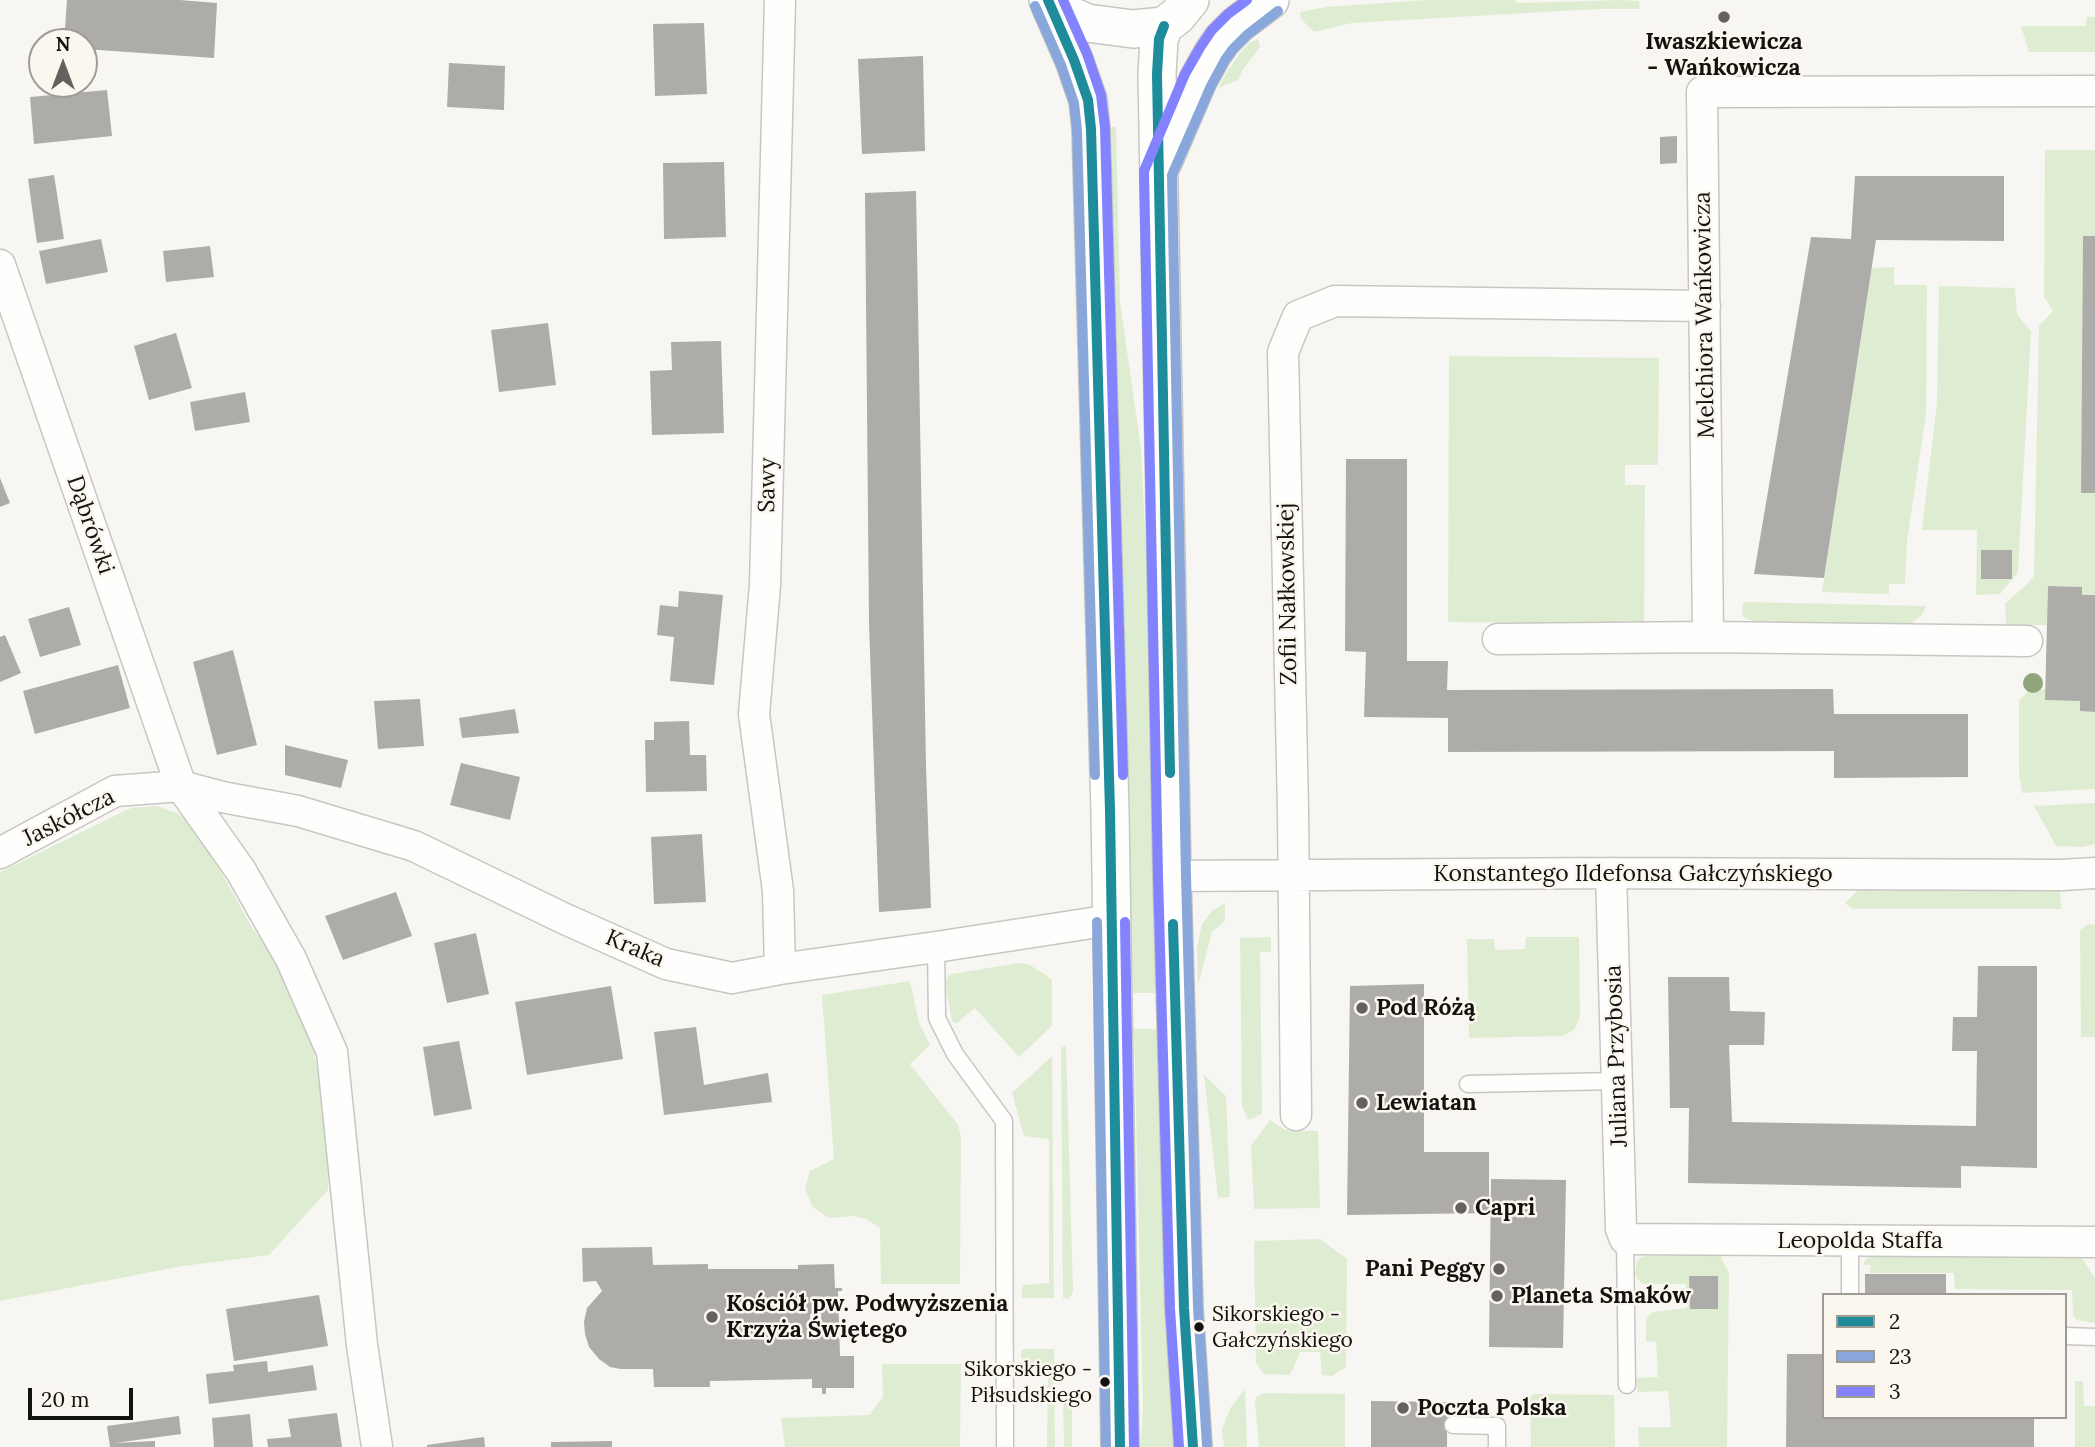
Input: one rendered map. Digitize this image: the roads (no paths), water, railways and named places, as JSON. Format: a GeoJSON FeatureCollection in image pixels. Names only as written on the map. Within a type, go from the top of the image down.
{"type":"FeatureCollection","features":[{"type":"Feature","properties":{"kind":"street","name":"Sawy"},"geometry":{"type":"LineString","coordinates":[[780,0],[765,585],[754,714],[778,891],[780,969]]}},
{"type":"Feature","properties":{"kind":"street"},"geometry":{"type":"LineString","coordinates":[[1158,172],[1198,80],[1213,53],[1238,24],[1270,0]]}},
{"type":"Feature","properties":{"kind":"street"},"geometry":{"type":"LineString","coordinates":[[1041,2],[1087,23],[1133,29],[1187,7]]}},
{"type":"Feature","properties":{"kind":"street"},"geometry":{"type":"LineString","coordinates":[[1041,2],[1074,60],[1088,100],[1091,129],[1110,811],[1120,1447]]}},
{"type":"Feature","properties":{"kind":"street"},"geometry":{"type":"LineString","coordinates":[[1187,7],[1159,39],[1157,74],[1172,876],[1184,1294],[1193,1447]]}},
{"type":"Feature","properties":{"kind":"street","name":"Melchiora Wańkowicza"},"geometry":{"type":"LineString","coordinates":[[1708,637],[1702,92],[2095,91]]}},
{"type":"Feature","properties":{"kind":"street","name":"Dąbrówki"},"geometry":{"type":"LineString","coordinates":[[0,265],[181,786],[241,872],[291,959],[332,1052],[362,1345],[377,1447]]}},
{"type":"Feature","properties":{"kind":"street","name":"Zofii Nałkowskiej"},"geometry":{"type":"LineString","coordinates":[[1296,1115],[1283,352],[1297,316],[1335,300],[1705,306]]}},
{"type":"Feature","properties":{"kind":"street"},"geometry":{"type":"LineString","coordinates":[[1497,639],[1708,637],[2014,641]]}},
{"type":"Feature","properties":{"kind":"street","name":"Kraka"},"geometry":{"type":"LineString","coordinates":[[181,786],[222,797],[298,811],[414,846],[666,964],[732,978],[1111,920]]}},
{"type":"Feature","properties":{"kind":"street","name":"Jaskółcza"},"geometry":{"type":"LineString","coordinates":[[0,853],[115,791],[181,786]]}},
{"type":"Feature","properties":{"kind":"street","name":"Juliana Przybosia"},"geometry":{"type":"LineString","coordinates":[[1611,873],[1621,1229],[1625,1239]]}},
{"type":"Feature","properties":{"kind":"street","name":"Konstantego Ildefonsa Gałczyńskiego"},"geometry":{"type":"LineString","coordinates":[[1172,876],[2095,873]]}},
{"type":"Feature","properties":{"kind":"street","name":"Leopolda Staffa"},"geometry":{"type":"LineString","coordinates":[[1625,1239],[2095,1242]]}},
{"type":"Feature","properties":{"kind":"lane"},"geometry":{"type":"LineString","coordinates":[[936,947],[937,1018],[955,1054],[1004,1121],[1005,1447]]}},
{"type":"Feature","properties":{"kind":"lane"},"geometry":{"type":"LineString","coordinates":[[1468,1084],[1617,1081]]}},
{"type":"Feature","properties":{"kind":"lane"},"geometry":{"type":"LineString","coordinates":[[1625,1239],[1627,1385]]}},
{"type":"Feature","properties":{"kind":"lane"},"geometry":{"type":"LineString","coordinates":[[1850,1241],[1850,1293]]}},
{"type":"Feature","properties":{"kind":"lane"},"geometry":{"type":"LineString","coordinates":[[2067,1336],[2095,1337]]}},
{"type":"Feature","properties":{"kind":"lane"},"geometry":{"type":"LineString","coordinates":[[1453,1425],[1497,1426],[1497,1447]]}},
{"type":"Feature","properties":{"kind":"place","name":"Iwaszkiewicza - Wańkowicza"},"geometry":{"type":"Point","coordinates":[1724,17]}},
{"type":"Feature","properties":{"kind":"place","name":"Pod Różą"},"geometry":{"type":"Point","coordinates":[1362,1008]}},
{"type":"Feature","properties":{"kind":"place","name":"Lewiatan"},"geometry":{"type":"Point","coordinates":[1362,1103]}},
{"type":"Feature","properties":{"kind":"place","name":"Capri"},"geometry":{"type":"Point","coordinates":[1461,1208]}},
{"type":"Feature","properties":{"kind":"place","name":"Pani Peggy"},"geometry":{"type":"Point","coordinates":[1499,1269]}},
{"type":"Feature","properties":{"kind":"place","name":"Planeta Smaków"},"geometry":{"type":"Point","coordinates":[1497,1296]}},
{"type":"Feature","properties":{"kind":"place","name":"Kościół pw. Podwyższenia Krzyża Świętego"},"geometry":{"type":"Point","coordinates":[712,1317]}},
{"type":"Feature","properties":{"kind":"place","name":"Sikorskiego - Gałczyńskiego"},"geometry":{"type":"Point","coordinates":[1199,1327]}},
{"type":"Feature","properties":{"kind":"place","name":"Sikorskiego - Piłsudskiego"},"geometry":{"type":"Point","coordinates":[1105,1382]}},
{"type":"Feature","properties":{"kind":"place","name":"Poczta Polska"},"geometry":{"type":"Point","coordinates":[1403,1408]}}]}
